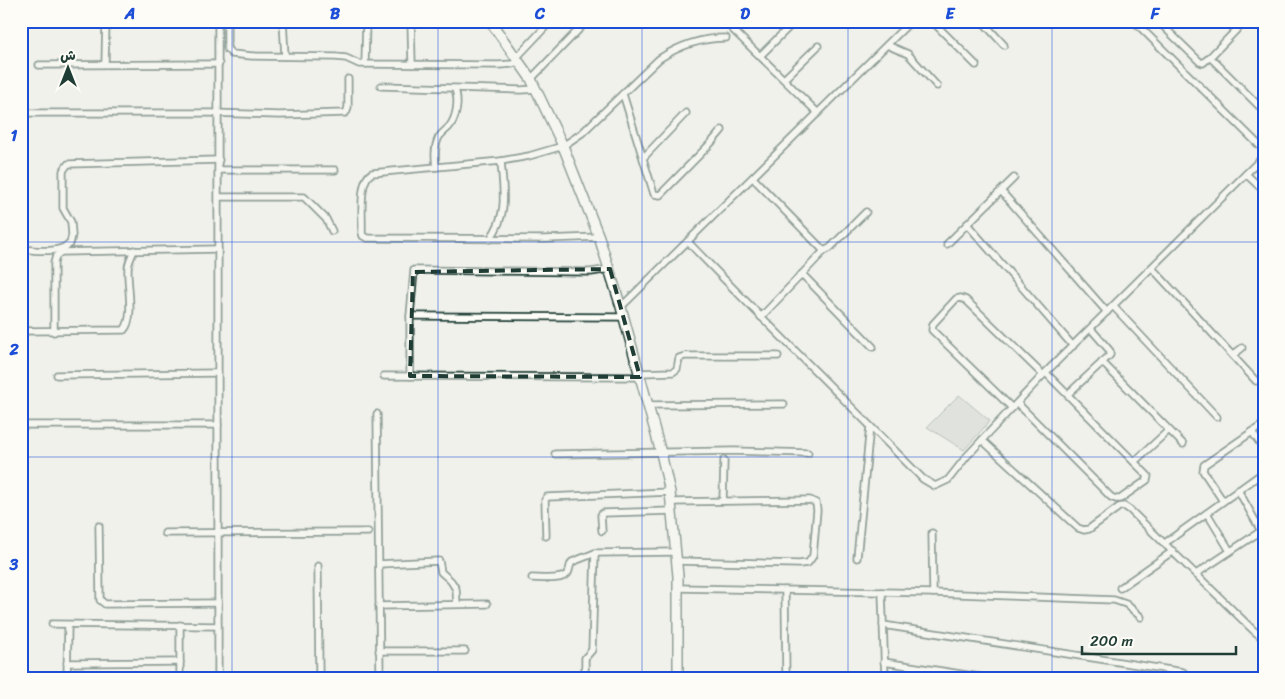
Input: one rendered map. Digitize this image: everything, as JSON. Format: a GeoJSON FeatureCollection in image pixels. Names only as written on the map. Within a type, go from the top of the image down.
{"type":"FeatureCollection","features":[{"type":"Feature","properties":{"kind":"main road"},"geometry":{"type":"LineString","coordinates":[[490,21],[531,79],[563,146],[599,237],[624,317],[670,492],[678,588],[678,678]]}},
{"type":"Feature","properties":{"kind":"street"},"geometry":{"type":"LineString","coordinates":[[105,64],[106,21]]}},
{"type":"Feature","properties":{"kind":"street"},"geometry":{"type":"LineString","coordinates":[[218,21],[218,678]]}},
{"type":"Feature","properties":{"kind":"street"},"geometry":{"type":"LineString","coordinates":[[226,21],[228,49],[232,54],[336,57],[365,64],[499,66],[512,64],[518,59],[551,21]]}},
{"type":"Feature","properties":{"kind":"street"},"geometry":{"type":"LineString","coordinates":[[283,21],[285,56]]}},
{"type":"Feature","properties":{"kind":"street"},"geometry":{"type":"LineString","coordinates":[[365,64],[366,21]]}},
{"type":"Feature","properties":{"kind":"street"},"geometry":{"type":"LineString","coordinates":[[411,21],[412,64]]}},
{"type":"Feature","properties":{"kind":"street"},"geometry":{"type":"LineString","coordinates":[[531,79],[587,21]]}},
{"type":"Feature","properties":{"kind":"street"},"geometry":{"type":"LineString","coordinates":[[760,56],[795,21]]}},
{"type":"Feature","properties":{"kind":"street"},"geometry":{"type":"LineString","coordinates":[[932,21],[976,64]]}},
{"type":"Feature","properties":{"kind":"street"},"geometry":{"type":"LineString","coordinates":[[982,21],[1004,45]]}},
{"type":"Feature","properties":{"kind":"street"},"geometry":{"type":"LineString","coordinates":[[1134,21],[1264,150]]}},
{"type":"Feature","properties":{"kind":"street"},"geometry":{"type":"LineString","coordinates":[[1158,21],[1203,63],[1245,21]]}},
{"type":"Feature","properties":{"kind":"street"},"geometry":{"type":"LineString","coordinates":[[726,22],[818,113]]}},
{"type":"Feature","properties":{"kind":"street"},"geometry":{"type":"LineString","coordinates":[[621,307],[909,22]]}},
{"type":"Feature","properties":{"kind":"street"},"geometry":{"type":"LineString","coordinates":[[599,237],[545,239],[372,239],[363,236],[363,191],[365,182],[370,174],[529,156],[563,146],[582,133],[659,59],[670,51],[697,40],[726,38]]}},
{"type":"Feature","properties":{"kind":"street"},"geometry":{"type":"LineString","coordinates":[[887,45],[908,54],[937,86]]}},
{"type":"Feature","properties":{"kind":"street"},"geometry":{"type":"LineString","coordinates":[[784,79],[818,46]]}},
{"type":"Feature","properties":{"kind":"street"},"geometry":{"type":"LineString","coordinates":[[1210,57],[1264,111]]}},
{"type":"Feature","properties":{"kind":"street"},"geometry":{"type":"LineString","coordinates":[[39,65],[219,64]]}},
{"type":"Feature","properties":{"kind":"street"},"geometry":{"type":"LineString","coordinates":[[21,113],[219,113],[279,115],[346,112],[348,107],[348,79]]}},
{"type":"Feature","properties":{"kind":"street"},"geometry":{"type":"LineString","coordinates":[[380,86],[456,89],[536,89]]}},
{"type":"Feature","properties":{"kind":"street"},"geometry":{"type":"LineString","coordinates":[[436,167],[435,151],[437,141],[454,119],[457,104],[456,89]]}},
{"type":"Feature","properties":{"kind":"street"},"geometry":{"type":"LineString","coordinates":[[623,94],[654,194],[660,195],[711,144],[722,130]]}},
{"type":"Feature","properties":{"kind":"street"},"geometry":{"type":"LineString","coordinates":[[644,157],[686,113]]}},
{"type":"Feature","properties":{"kind":"street"},"geometry":{"type":"LineString","coordinates":[[688,242],[870,426],[924,479],[935,486],[948,480],[982,440],[1045,374],[1264,157]]}},
{"type":"Feature","properties":{"kind":"street"},"geometry":{"type":"LineString","coordinates":[[21,250],[54,250],[70,244],[72,235],[71,222],[63,208],[63,172],[68,164],[219,160]]}},
{"type":"Feature","properties":{"kind":"street"},"geometry":{"type":"LineString","coordinates":[[490,239],[498,229],[504,210],[501,160]]}},
{"type":"Feature","properties":{"kind":"street"},"geometry":{"type":"LineString","coordinates":[[219,170],[335,170]]}},
{"type":"Feature","properties":{"kind":"street"},"geometry":{"type":"LineString","coordinates":[[1246,174],[1264,191]]}},
{"type":"Feature","properties":{"kind":"street"},"geometry":{"type":"LineString","coordinates":[[753,178],[824,251]]}},
{"type":"Feature","properties":{"kind":"street"},"geometry":{"type":"LineString","coordinates":[[947,244],[1014,178]]}},
{"type":"Feature","properties":{"kind":"street"},"geometry":{"type":"LineString","coordinates":[[1001,191],[1107,312]]}},
{"type":"Feature","properties":{"kind":"street"},"geometry":{"type":"LineString","coordinates":[[219,197],[304,198],[326,219],[332,232]]}},
{"type":"Feature","properties":{"kind":"street"},"geometry":{"type":"LineString","coordinates":[[761,317],[824,251],[830,248],[866,212]]}},
{"type":"Feature","properties":{"kind":"street"},"geometry":{"type":"LineString","coordinates":[[967,224],[1074,346]]}},
{"type":"Feature","properties":{"kind":"street"},"geometry":{"type":"LineString","coordinates":[[54,332],[54,259],[58,254],[64,251],[218,249]]}},
{"type":"Feature","properties":{"kind":"street"},"geometry":{"type":"LineString","coordinates":[[21,332],[122,331],[126,328],[130,317],[128,265],[134,250]]}},
{"type":"Feature","properties":{"kind":"street"},"geometry":{"type":"LineString","coordinates":[[1152,268],[1256,381]]}},
{"type":"Feature","properties":{"kind":"street"},"geometry":{"type":"LineString","coordinates":[[410,376],[410,316],[414,270],[590,272],[610,269]]}},
{"type":"Feature","properties":{"kind":"street"},"geometry":{"type":"LineString","coordinates":[[802,274],[873,347]]}},
{"type":"Feature","properties":{"kind":"street"},"geometry":{"type":"LineString","coordinates":[[1012,408],[932,330],[933,324],[956,299],[966,300],[1068,394],[1148,476],[1147,478],[1120,498],[1114,498],[1017,403]]}},
{"type":"Feature","properties":{"kind":"street"},"geometry":{"type":"LineString","coordinates":[[1113,306],[1217,417]]}},
{"type":"Feature","properties":{"kind":"street"},"geometry":{"type":"LineString","coordinates":[[410,316],[624,317]]}},
{"type":"Feature","properties":{"kind":"street"},"geometry":{"type":"LineString","coordinates":[[1068,394],[1110,355],[1110,352],[1091,329]]}},
{"type":"Feature","properties":{"kind":"street"},"geometry":{"type":"LineString","coordinates":[[1233,355],[1242,348]]}},
{"type":"Feature","properties":{"kind":"street"},"geometry":{"type":"LineString","coordinates":[[384,376],[639,375],[674,372],[677,370],[679,358],[684,356],[778,356]]}},
{"type":"Feature","properties":{"kind":"street"},"geometry":{"type":"LineString","coordinates":[[1102,362],[1183,444]]}},
{"type":"Feature","properties":{"kind":"street"},"geometry":{"type":"LineString","coordinates":[[56,375],[217,373]]}},
{"type":"Feature","properties":{"kind":"street"},"geometry":{"type":"LineString","coordinates":[[648,405],[784,404]]}},
{"type":"Feature","properties":{"kind":"street"},"geometry":{"type":"LineString","coordinates":[[377,414],[380,678]]}},
{"type":"Feature","properties":{"kind":"street"},"geometry":{"type":"LineString","coordinates":[[1223,501],[1202,468],[1264,424]]}},
{"type":"Feature","properties":{"kind":"street"},"geometry":{"type":"LineString","coordinates":[[21,425],[218,425]]}},
{"type":"Feature","properties":{"kind":"street"},"geometry":{"type":"LineString","coordinates":[[857,558],[870,426]]}},
{"type":"Feature","properties":{"kind":"street"},"geometry":{"type":"LineString","coordinates":[[1134,462],[1169,430]]}},
{"type":"Feature","properties":{"kind":"street"},"geometry":{"type":"LineString","coordinates":[[1252,432],[1264,449]]}},
{"type":"Feature","properties":{"kind":"street"},"geometry":{"type":"LineString","coordinates":[[982,440],[1078,528],[1089,529],[1119,507],[1124,506],[1130,510],[1264,639]]}},
{"type":"Feature","properties":{"kind":"street"},"geometry":{"type":"LineString","coordinates":[[555,454],[734,451],[808,454]]}},
{"type":"Feature","properties":{"kind":"street"},"geometry":{"type":"LineString","coordinates":[[722,501],[724,460]]}},
{"type":"Feature","properties":{"kind":"street"},"geometry":{"type":"LineString","coordinates":[[1165,543],[1264,472]]}},
{"type":"Feature","properties":{"kind":"street"},"geometry":{"type":"LineString","coordinates":[[1196,574],[1262,530],[1238,490]]}},
{"type":"Feature","properties":{"kind":"street"},"geometry":{"type":"LineString","coordinates":[[546,536],[545,500],[547,498],[670,492]]}},
{"type":"Feature","properties":{"kind":"street"},"geometry":{"type":"LineString","coordinates":[[532,578],[551,579],[565,576],[569,572],[572,562],[595,552],[808,563],[813,556],[816,503],[810,500],[722,501],[603,512],[601,515],[602,531]]}},
{"type":"Feature","properties":{"kind":"street"},"geometry":{"type":"LineString","coordinates":[[1207,513],[1230,551]]}},
{"type":"Feature","properties":{"kind":"street"},"geometry":{"type":"LineString","coordinates":[[99,526],[101,602],[218,603]]}},
{"type":"Feature","properties":{"kind":"street"},"geometry":{"type":"LineString","coordinates":[[165,533],[368,532]]}},
{"type":"Feature","properties":{"kind":"street"},"geometry":{"type":"LineString","coordinates":[[932,533],[933,593]]}},
{"type":"Feature","properties":{"kind":"street"},"geometry":{"type":"LineString","coordinates":[[1120,588],[1173,551]]}},
{"type":"Feature","properties":{"kind":"street"},"geometry":{"type":"LineString","coordinates":[[585,678],[586,658],[592,650],[595,552]]}},
{"type":"Feature","properties":{"kind":"street"},"geometry":{"type":"LineString","coordinates":[[379,564],[439,561],[440,572],[451,581],[456,589],[457,604]]}},
{"type":"Feature","properties":{"kind":"street"},"geometry":{"type":"LineString","coordinates":[[318,566],[318,678]]}},
{"type":"Feature","properties":{"kind":"street"},"geometry":{"type":"LineString","coordinates":[[678,588],[933,593],[1114,600],[1126,604],[1141,617]]}},
{"type":"Feature","properties":{"kind":"street"},"geometry":{"type":"LineString","coordinates":[[785,590],[786,678]]}},
{"type":"Feature","properties":{"kind":"street"},"geometry":{"type":"LineString","coordinates":[[882,592],[885,678]]}},
{"type":"Feature","properties":{"kind":"street"},"geometry":{"type":"LineString","coordinates":[[379,606],[487,604]]}},
{"type":"Feature","properties":{"kind":"street"},"geometry":{"type":"LineString","coordinates":[[52,624],[218,626]]}},
{"type":"Feature","properties":{"kind":"street"},"geometry":{"type":"LineString","coordinates":[[67,678],[68,625]]}},
{"type":"Feature","properties":{"kind":"street"},"geometry":{"type":"LineString","coordinates":[[180,625],[180,678]]}},
{"type":"Feature","properties":{"kind":"street"},"geometry":{"type":"LineString","coordinates":[[883,625],[1182,672],[1186,678]]}},
{"type":"Feature","properties":{"kind":"street"},"geometry":{"type":"LineString","coordinates":[[379,651],[465,651]]}},
{"type":"Feature","properties":{"kind":"street"},"geometry":{"type":"LineString","coordinates":[[68,662],[180,662]]}},
{"type":"Feature","properties":{"kind":"street"},"geometry":{"type":"LineString","coordinates":[[884,662],[986,678]]}},
{"type":"Feature","properties":{"kind":"highlighted area"},"geometry":{"type":"Polygon","coordinates":[[[610,269],[640,377],[410,376],[413,272],[610,269]]]}},
{"type":"Feature","properties":{"kind":"shaded area"},"geometry":{"type":"Polygon","coordinates":[[[959,395],[990,421],[964,450],[927,427],[959,395]]]}}]}
